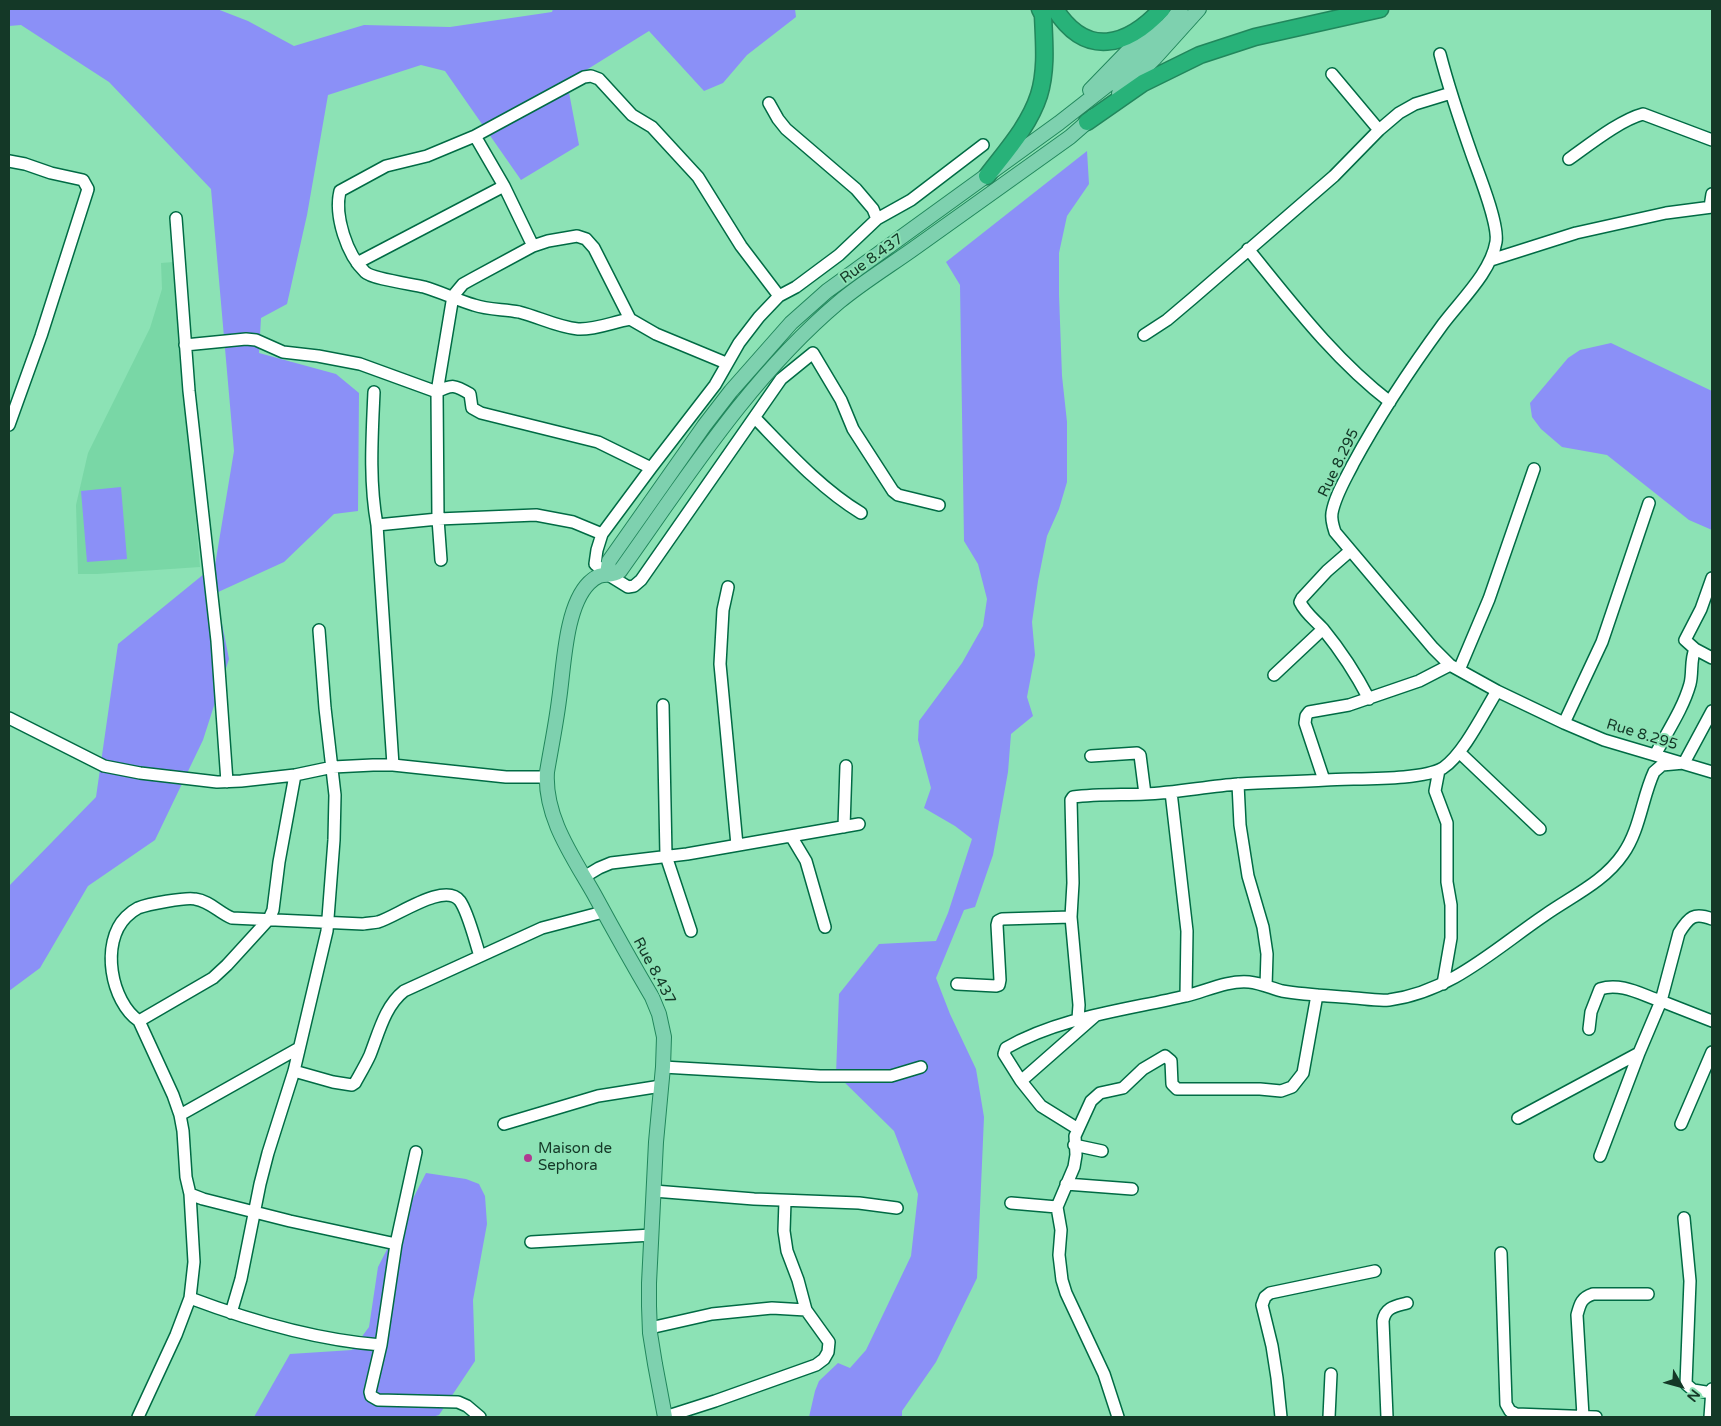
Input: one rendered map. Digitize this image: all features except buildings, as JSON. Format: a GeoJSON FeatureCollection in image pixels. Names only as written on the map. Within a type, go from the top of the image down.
{"type":"FeatureCollection","features":[{"type":"Feature","properties":{"kind":"highway"},"geometry":{"type":"LineString","coordinates":[[987,176],[1022,130],[1039,95],[1045,58],[1043,15],[1040,9]]}},
{"type":"Feature","properties":{"kind":"highway"},"geometry":{"type":"LineString","coordinates":[[1054,9],[1071,29],[1086,38],[1106,42],[1124,39],[1138,31],[1162,9]]}},
{"type":"Feature","properties":{"kind":"highway"},"geometry":{"type":"LineString","coordinates":[[1087,122],[1144,82],[1200,55],[1255,37],[1380,9]]}},
{"type":"Feature","properties":{"kind":"main road"},"geometry":{"type":"LineString","coordinates":[[1059,123],[1138,42],[1167,9]]}},
{"type":"Feature","properties":{"kind":"main road","name":"Rue 8.437"},"geometry":{"type":"LineString","coordinates":[[607,574],[609,561],[704,426],[731,391],[791,323],[828,291],[1059,123],[1114,80],[1151,44],[1193,11]]}},
{"type":"Feature","properties":{"kind":"main road","name":"Rue 8.437"},"geometry":{"type":"LineString","coordinates":[[665,1417],[650,1328],[648,1283],[664,1037],[659,1014],[652,997],[559,833],[549,800],[546,778],[559,699],[564,653],[578,600],[587,584],[598,575],[616,574],[620,571],[718,433],[751,392],[804,336],[840,302],[1087,122],[1148,66],[1193,11]]}},
{"type":"Feature","properties":{"kind":"street","name":"Rue 8.295"},"geometry":{"type":"LineString","coordinates":[[1440,54],[1451,93],[1490,207],[1496,232],[1496,241],[1491,260],[1484,271],[1443,324],[1360,450],[1334,506],[1332,515],[1335,532],[1433,648],[1454,668],[1497,691],[1604,740],[1712,772]]}},
{"type":"Feature","properties":{"kind":"street"},"geometry":{"type":"LineString","coordinates":[[1332,74],[1379,130]]}},
{"type":"Feature","properties":{"kind":"street"},"geometry":{"type":"LineString","coordinates":[[630,319],[596,327],[579,329],[567,327],[518,312],[475,306],[453,296],[424,287],[369,275],[357,263],[345,242],[337,201],[340,192],[386,166],[427,156],[475,136],[584,76],[591,76],[599,79],[632,115],[652,127],[698,176],[741,246],[779,296]]}},
{"type":"Feature","properties":{"kind":"street"},"geometry":{"type":"LineString","coordinates":[[1144,335],[1167,320],[1334,176],[1379,130],[1399,113],[1415,104],[1451,93]]}},
{"type":"Feature","properties":{"kind":"street"},"geometry":{"type":"LineString","coordinates":[[769,103],[786,129],[856,189],[872,209],[877,219]]}},
{"type":"Feature","properties":{"kind":"street"},"geometry":{"type":"LineString","coordinates":[[1569,159],[1624,123],[1643,114],[1712,140]]}},
{"type":"Feature","properties":{"kind":"street"},"geometry":{"type":"LineString","coordinates":[[475,136],[504,186],[533,246]]}},
{"type":"Feature","properties":{"kind":"street"},"geometry":{"type":"LineString","coordinates":[[939,505],[898,495],[893,492],[858,436],[841,400],[813,353],[781,379],[641,580],[634,586],[628,587],[607,574],[596,564],[597,550],[602,534],[715,384],[739,343],[759,317],[779,296],[796,287],[839,255],[877,219],[911,200],[984,145]]}},
{"type":"Feature","properties":{"kind":"street"},"geometry":{"type":"LineString","coordinates":[[9,162],[25,164],[51,173],[83,180],[88,190],[9,425]]}},
{"type":"Feature","properties":{"kind":"street"},"geometry":{"type":"LineString","coordinates":[[357,263],[504,186]]}},
{"type":"Feature","properties":{"kind":"street"},"geometry":{"type":"LineString","coordinates":[[1491,260],[1576,233],[1666,213],[1711,207],[1712,194]]}},
{"type":"Feature","properties":{"kind":"street"},"geometry":{"type":"LineString","coordinates":[[176,218],[190,401],[217,640],[227,782]]}},
{"type":"Feature","properties":{"kind":"street"},"geometry":{"type":"LineString","coordinates":[[441,560],[438,519],[437,392],[453,296],[463,284],[533,246],[565,237],[577,236],[586,239],[594,248],[630,319],[656,334],[726,363]]}},
{"type":"Feature","properties":{"kind":"street"},"geometry":{"type":"LineString","coordinates":[[1248,249],[1305,319],[1345,364],[1390,402]]}},
{"type":"Feature","properties":{"kind":"street"},"geometry":{"type":"LineString","coordinates":[[185,345],[246,339],[256,340],[283,352],[360,364],[437,392],[449,386],[460,388],[470,394],[472,408],[480,413],[598,442],[651,468]]}},
{"type":"Feature","properties":{"kind":"street"},"geometry":{"type":"LineString","coordinates":[[374,392],[371,476],[377,525],[393,765]]}},
{"type":"Feature","properties":{"kind":"street"},"geometry":{"type":"LineString","coordinates":[[755,418],[818,481],[841,501],[861,513]]}},
{"type":"Feature","properties":{"kind":"street"},"geometry":{"type":"LineString","coordinates":[[1324,780],[1305,723],[1306,716],[1310,712],[1349,705],[1369,699],[1454,668],[1489,599],[1534,469]]}},
{"type":"Feature","properties":{"kind":"street"},"geometry":{"type":"LineString","coordinates":[[1564,723],[1602,642],[1650,503]]}},
{"type":"Feature","properties":{"kind":"street"},"geometry":{"type":"LineString","coordinates":[[377,525],[438,519],[536,515],[573,522],[602,534]]}},
{"type":"Feature","properties":{"kind":"street"},"geometry":{"type":"LineString","coordinates":[[1350,551],[1327,572],[1300,602],[1348,663],[1369,699]]}},
{"type":"Feature","properties":{"kind":"street"},"geometry":{"type":"LineString","coordinates":[[1712,578],[1702,609],[1685,640],[1695,649],[1712,658]]}},
{"type":"Feature","properties":{"kind":"street"},"geometry":{"type":"LineString","coordinates":[[728,587],[723,610],[720,664],[737,845]]}},
{"type":"Feature","properties":{"kind":"street"},"geometry":{"type":"LineString","coordinates":[[1274,675],[1323,629]]}},
{"type":"Feature","properties":{"kind":"street"},"geometry":{"type":"LineString","coordinates":[[231,1313],[241,1279],[268,1154],[294,1071],[327,931],[334,840],[335,795],[325,708],[319,630]]}},
{"type":"Feature","properties":{"kind":"street"},"geometry":{"type":"LineString","coordinates":[[1655,755],[1686,696],[1692,677],[1692,657],[1695,649]]}},
{"type":"Feature","properties":{"kind":"street"},"geometry":{"type":"LineString","coordinates":[[1078,1019],[1079,1005],[1071,917],[1073,883],[1072,798],[1094,794],[1145,794],[1238,784],[1399,777],[1428,773],[1439,770],[1453,760],[1497,691]]}},
{"type":"Feature","properties":{"kind":"street"},"geometry":{"type":"LineString","coordinates":[[663,705],[666,856],[691,932]]}},
{"type":"Feature","properties":{"kind":"street"},"geometry":{"type":"LineString","coordinates":[[1078,1129],[1041,1106],[1021,1081],[1004,1054],[1006,1048],[1018,1041],[1078,1019],[1186,996],[1226,984],[1249,982],[1282,991],[1387,1000],[1411,995],[1443,984],[1468,971],[1545,915],[1596,882],[1611,868],[1624,853],[1632,838],[1654,772],[1662,765],[1684,763],[1712,712]]}},
{"type":"Feature","properties":{"kind":"street"},"geometry":{"type":"LineString","coordinates":[[9,718],[111,768],[192,779],[227,782],[295,775],[333,767],[393,765],[546,778]]}},
{"type":"Feature","properties":{"kind":"street"},"geometry":{"type":"LineString","coordinates":[[1459,752],[1540,829]]}},
{"type":"Feature","properties":{"kind":"street"},"geometry":{"type":"LineString","coordinates":[[1091,756],[1140,755],[1145,794]]}},
{"type":"Feature","properties":{"kind":"street"},"geometry":{"type":"LineString","coordinates":[[844,827],[846,766]]}},
{"type":"Feature","properties":{"kind":"street"},"geometry":{"type":"LineString","coordinates":[[1439,770],[1435,791],[1447,823],[1447,882],[1451,905],[1450,938],[1443,984]]}},
{"type":"Feature","properties":{"kind":"street"},"geometry":{"type":"LineString","coordinates":[[139,1021],[213,978],[227,966],[269,919],[273,910],[279,862],[295,775]]}},
{"type":"Feature","properties":{"kind":"street"},"geometry":{"type":"LineString","coordinates":[[1238,784],[1240,825],[1248,876],[1263,927],[1267,954],[1266,986]]}},
{"type":"Feature","properties":{"kind":"street"},"geometry":{"type":"LineString","coordinates":[[1171,792],[1187,931],[1186,996]]}},
{"type":"Feature","properties":{"kind":"street"},"geometry":{"type":"LineString","coordinates":[[584,877],[611,863],[687,854],[859,824]]}},
{"type":"Feature","properties":{"kind":"street"},"geometry":{"type":"LineString","coordinates":[[791,836],[806,861],[826,927]]}},
{"type":"Feature","properties":{"kind":"street"},"geometry":{"type":"LineString","coordinates":[[138,1417],[176,1335],[190,1298],[194,1262],[190,1194],[186,1177],[180,1115],[173,1095],[139,1021],[132,1016],[121,1002],[113,976],[113,942],[117,930],[125,918],[137,908],[193,898],[205,901],[223,915],[232,918],[363,924],[378,922],[442,895],[452,896],[459,900],[465,912],[480,956]]}},
{"type":"Feature","properties":{"kind":"street"},"geometry":{"type":"LineString","coordinates":[[294,1071],[333,1082],[352,1085],[365,1064],[394,999],[412,986],[542,928],[603,912]]}},
{"type":"Feature","properties":{"kind":"street"},"geometry":{"type":"LineString","coordinates":[[1600,1156],[1638,1053],[1661,1001],[1679,933],[1690,918],[1698,915],[1712,919]]}},
{"type":"Feature","properties":{"kind":"street"},"geometry":{"type":"LineString","coordinates":[[956,984],[996,986],[999,984],[998,921],[1002,919],[1071,917]]}},
{"type":"Feature","properties":{"kind":"street"},"geometry":{"type":"LineString","coordinates":[[1589,1029],[1591,1012],[1600,989],[1608,986],[1626,988],[1712,1021]]}},
{"type":"Feature","properties":{"kind":"street"},"geometry":{"type":"LineString","coordinates":[[1118,1417],[1104,1374],[1062,1280],[1059,1255],[1061,1230],[1057,1207],[1074,1167],[1076,1155],[1075,1136],[1091,1101],[1100,1093],[1123,1088],[1143,1068],[1165,1056],[1171,1061],[1172,1084],[1177,1089],[1260,1089],[1281,1091],[1292,1086],[1303,1073],[1317,995]]}},
{"type":"Feature","properties":{"kind":"street"},"geometry":{"type":"LineString","coordinates":[[1021,1081],[1096,1015]]}},
{"type":"Feature","properties":{"kind":"street"},"geometry":{"type":"LineString","coordinates":[[180,1115],[299,1048]]}},
{"type":"Feature","properties":{"kind":"street"},"geometry":{"type":"LineString","coordinates":[[1681,1124],[1712,1052]]}},
{"type":"Feature","properties":{"kind":"street"},"geometry":{"type":"LineString","coordinates":[[1518,1118],[1638,1053]]}},
{"type":"Feature","properties":{"kind":"street"},"geometry":{"type":"LineString","coordinates":[[663,1067],[820,1076],[891,1076],[921,1067]]}},
{"type":"Feature","properties":{"kind":"street"},"geometry":{"type":"LineString","coordinates":[[504,1124],[598,1096],[661,1086]]}},
{"type":"Feature","properties":{"kind":"street"},"geometry":{"type":"LineString","coordinates":[[1074,1145],[1102,1151]]}},
{"type":"Feature","properties":{"kind":"street"},"geometry":{"type":"LineString","coordinates":[[416,1152],[396,1244],[381,1345],[370,1392],[371,1396],[378,1400],[458,1402],[467,1406],[480,1417]]}},
{"type":"Feature","properties":{"kind":"street"},"geometry":{"type":"LineString","coordinates":[[1066,1184],[1132,1189]]}},
{"type":"Feature","properties":{"kind":"street"},"geometry":{"type":"LineString","coordinates":[[654,1191],[785,1201],[859,1203],[897,1208]]}},
{"type":"Feature","properties":{"kind":"street"},"geometry":{"type":"LineString","coordinates":[[190,1194],[290,1221],[396,1244]]}},
{"type":"Feature","properties":{"kind":"street"},"geometry":{"type":"LineString","coordinates":[[665,1417],[816,1365],[824,1359],[828,1352],[829,1342],[806,1310],[784,1241],[785,1201]]}},
{"type":"Feature","properties":{"kind":"street"},"geometry":{"type":"LineString","coordinates":[[1011,1204],[1057,1207]]}},
{"type":"Feature","properties":{"kind":"street"},"geometry":{"type":"LineString","coordinates":[[1684,1218],[1690,1281],[1686,1384],[1693,1390],[1712,1391],[1710,1417]]}},
{"type":"Feature","properties":{"kind":"street"},"geometry":{"type":"LineString","coordinates":[[531,1242],[652,1236]]}},
{"type":"Feature","properties":{"kind":"street"},"geometry":{"type":"LineString","coordinates":[[1501,1253],[1506,1404],[1510,1411],[1516,1414],[1596,1417]]}},
{"type":"Feature","properties":{"kind":"street"},"geometry":{"type":"LineString","coordinates":[[1281,1417],[1272,1346],[1262,1305],[1265,1297],[1270,1293],[1375,1271]]}},
{"type":"Feature","properties":{"kind":"street"},"geometry":{"type":"LineString","coordinates":[[1583,1416],[1577,1315],[1580,1303],[1585,1296],[1593,1294],[1648,1294]]}},
{"type":"Feature","properties":{"kind":"street"},"geometry":{"type":"LineString","coordinates":[[190,1298],[231,1313],[308,1334],[381,1345]]}},
{"type":"Feature","properties":{"kind":"street"},"geometry":{"type":"LineString","coordinates":[[1387,1417],[1382,1321],[1387,1310],[1408,1303]]}},
{"type":"Feature","properties":{"kind":"street"},"geometry":{"type":"LineString","coordinates":[[650,1328],[720,1313],[772,1308],[806,1310]]}},
{"type":"Feature","properties":{"kind":"street"},"geometry":{"type":"LineString","coordinates":[[1329,1417],[1331,1374]]}},
{"type":"Feature","properties":{"kind":"shaded area"},"geometry":{"type":"Polygon","coordinates":[[[9,9],[217,9],[248,21],[294,46],[364,25],[450,27],[552,12],[553,9],[795,9],[796,17],[747,55],[723,83],[704,91],[649,31],[567,82],[579,145],[521,180],[445,71],[421,65],[328,95],[307,215],[287,304],[261,318],[259,353],[336,374],[359,393],[358,511],[334,514],[284,562],[216,593],[229,659],[203,740],[155,840],[88,886],[40,968],[9,991],[9,886],[96,797],[118,644],[215,565],[234,451],[211,189],[109,82],[21,25],[9,26],[9,9]]]}},
{"type":"Feature","properties":{"kind":"shaded area"},"geometry":{"type":"Polygon","coordinates":[[[1087,151],[1089,184],[1067,216],[1059,253],[1062,376],[1067,422],[1067,482],[1059,509],[1047,536],[1032,622],[1035,655],[1027,697],[1033,716],[1011,734],[1008,772],[993,855],[975,907],[964,910],[936,978],[950,1014],[976,1069],[984,1117],[977,1278],[936,1362],[902,1411],[902,1417],[809,1417],[819,1381],[838,1363],[850,1368],[866,1350],[911,1256],[918,1194],[894,1131],[836,1074],[839,994],[879,944],[936,941],[948,913],[972,839],[955,826],[924,808],[931,788],[918,740],[919,721],[962,663],[983,626],[987,599],[978,564],[964,541],[960,285],[946,262],[1087,151]]]}},
{"type":"Feature","properties":{"kind":"shaded area"},"geometry":{"type":"Polygon","coordinates":[[[174,262],[200,567],[78,574],[76,505],[88,453],[150,328],[162,289],[161,263],[174,262]]]}},
{"type":"Feature","properties":{"kind":"shaded area"},"geometry":{"type":"Polygon","coordinates":[[[1611,343],[1712,391],[1712,530],[1689,520],[1607,455],[1562,447],[1541,429],[1532,417],[1530,403],[1568,358],[1580,350],[1611,343]]]}},
{"type":"Feature","properties":{"kind":"shaded area"},"geometry":{"type":"Polygon","coordinates":[[[121,487],[127,559],[87,562],[81,491],[121,487]]]}},
{"type":"Feature","properties":{"kind":"shaded area"},"geometry":{"type":"Polygon","coordinates":[[[426,1173],[466,1179],[479,1184],[485,1196],[487,1224],[473,1300],[475,1361],[439,1415],[432,1417],[254,1417],[290,1354],[352,1350],[369,1327],[378,1267],[426,1173]]]}},
{"type":"Feature","properties":{"kind":"place","name":"Maison de Sephora"},"geometry":{"type":"Point","coordinates":[528,1158]}}]}
